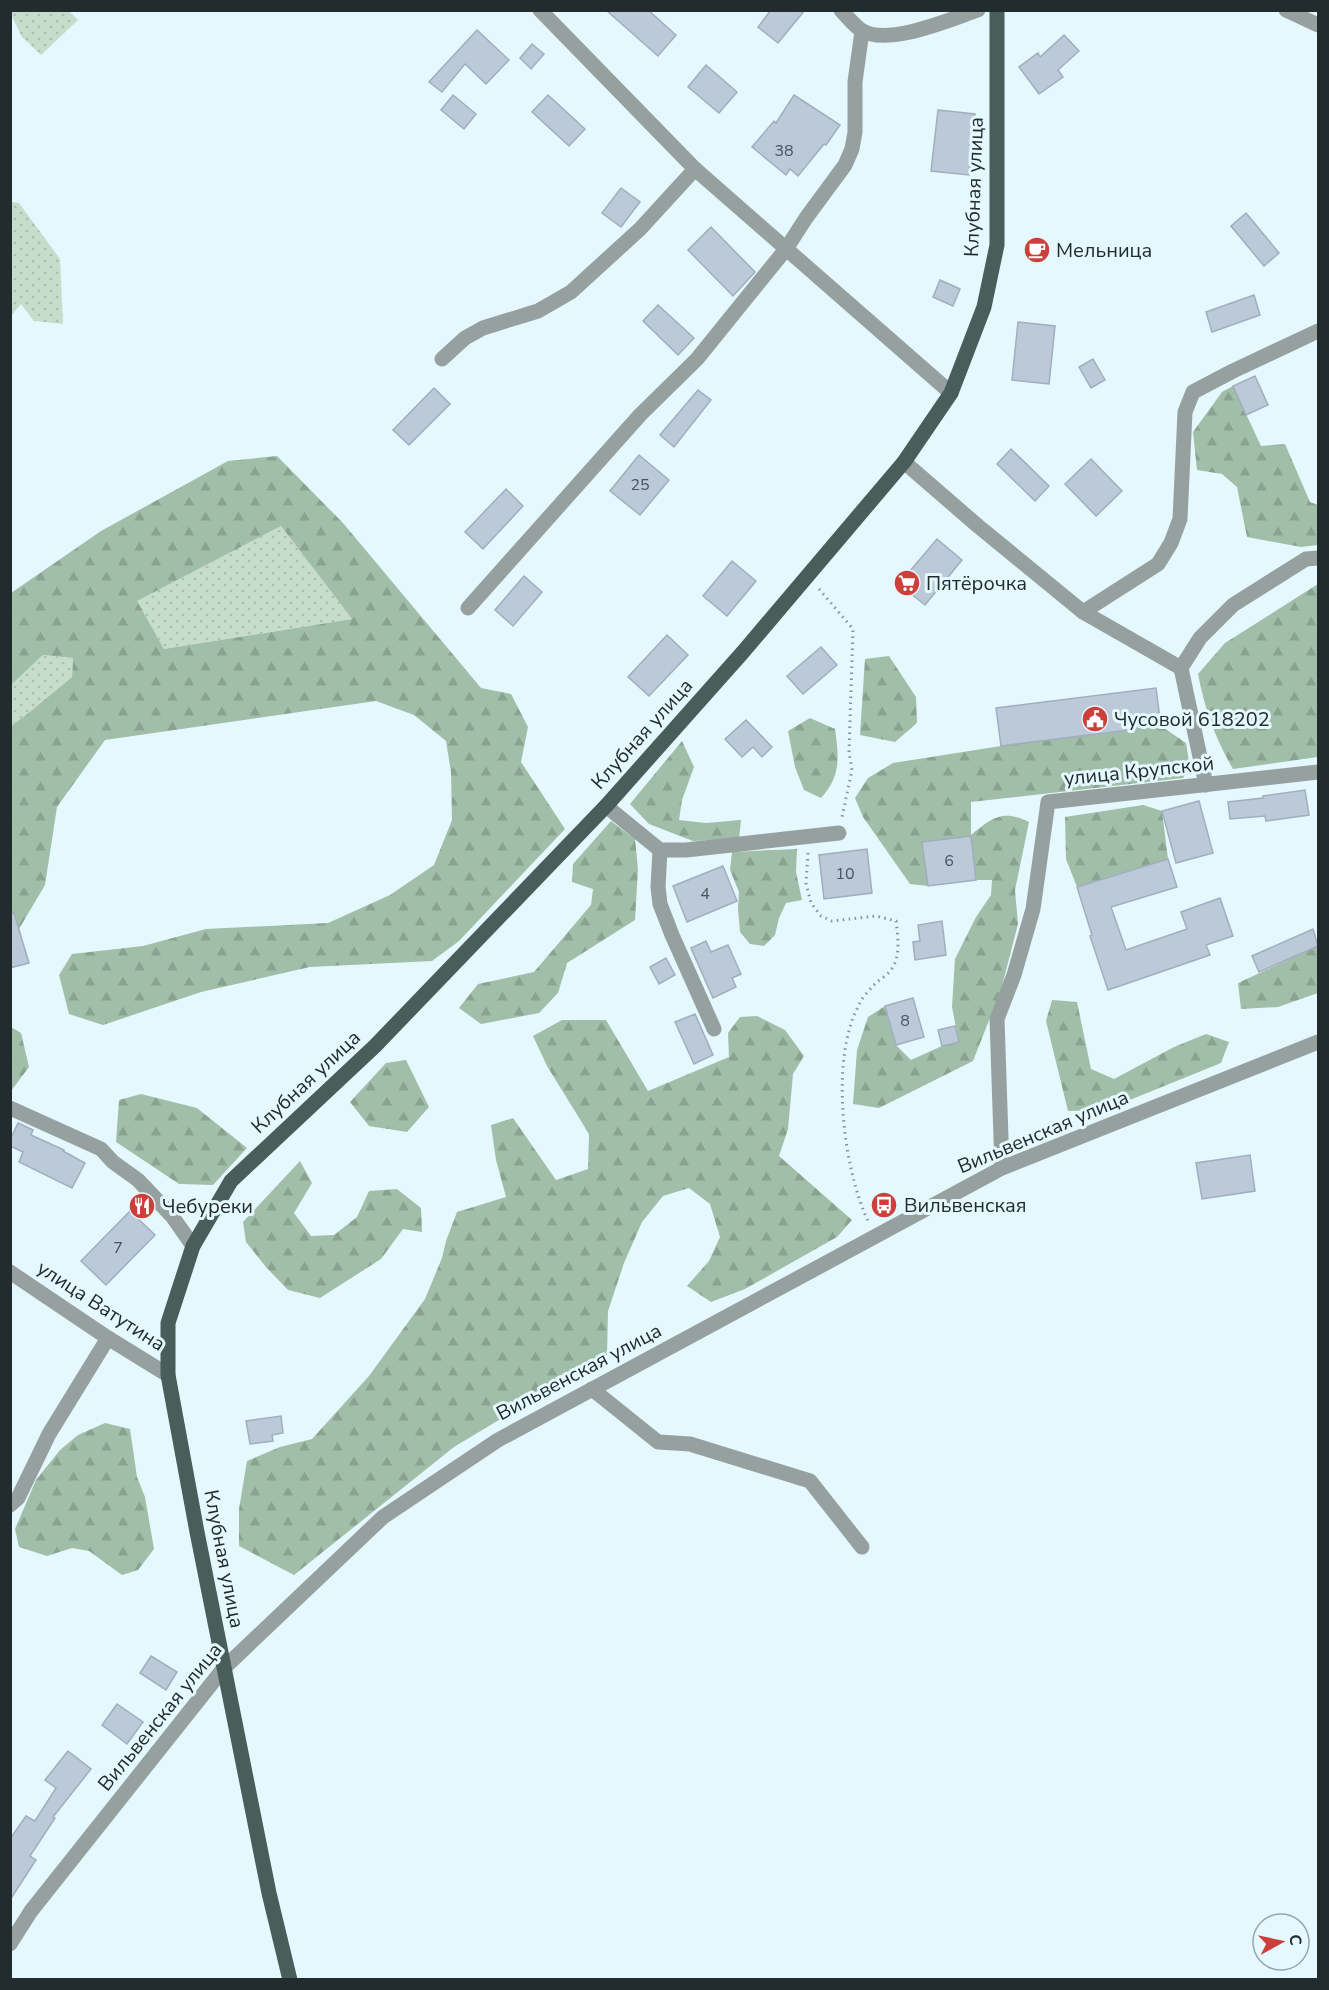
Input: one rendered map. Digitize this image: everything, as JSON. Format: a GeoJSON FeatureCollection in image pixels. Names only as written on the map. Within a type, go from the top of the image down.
{"type":"FeatureCollection","features":[{"type":"Feature","properties":{"kind":"main road","name":"Клубная улица"},"geometry":{"type":"LineString","coordinates":[[290,1980],[269,1893],[168,1375],[168,1323],[193,1246],[231,1181],[375,1046],[606,806],[743,652],[904,462],[951,393],[984,307],[997,245],[998,10]]}},
{"type":"Feature","properties":{"kind":"street"},"geometry":{"type":"LineString","coordinates":[[540,10],[694,169],[951,393]]}},
{"type":"Feature","properties":{"kind":"street"},"geometry":{"type":"LineString","coordinates":[[841,10],[862,31],[883,36],[904,34],[978,10]]}},
{"type":"Feature","properties":{"kind":"street"},"geometry":{"type":"LineString","coordinates":[[1286,10],[1318,25]]}},
{"type":"Feature","properties":{"kind":"street"},"geometry":{"type":"LineString","coordinates":[[468,608],[640,415],[697,359],[786,249],[845,165],[852,149],[855,132],[855,82],[862,31]]}},
{"type":"Feature","properties":{"kind":"street"},"geometry":{"type":"LineString","coordinates":[[442,359],[465,338],[483,328],[538,311],[571,292],[640,229],[694,169]]}},
{"type":"Feature","properties":{"kind":"street"},"geometry":{"type":"LineString","coordinates":[[1083,612],[1158,564],[1171,543],[1180,519],[1185,412],[1193,392],[1318,331]]}},
{"type":"Feature","properties":{"kind":"street"},"geometry":{"type":"LineString","coordinates":[[904,462],[1083,612],[1181,668]]}},
{"type":"Feature","properties":{"kind":"street"},"geometry":{"type":"LineString","coordinates":[[1206,785],[1181,668],[1200,638],[1233,605],[1306,560],[1318,558]]}},
{"type":"Feature","properties":{"kind":"street","name":"улица Крупской"},"geometry":{"type":"LineString","coordinates":[[1002,1168],[997,1019],[1014,975],[1033,909],[1048,802],[1318,772]]}},
{"type":"Feature","properties":{"kind":"street"},"geometry":{"type":"LineString","coordinates":[[606,806],[660,850],[686,850],[839,833]]}},
{"type":"Feature","properties":{"kind":"street"},"geometry":{"type":"LineString","coordinates":[[660,850],[658,887],[660,904],[714,1029]]}},
{"type":"Feature","properties":{"kind":"street","name":"Вильвенская улица"},"geometry":{"type":"LineString","coordinates":[[10,1944],[31,1911],[224,1668],[383,1517],[498,1440],[1002,1168],[1318,1042]]}},
{"type":"Feature","properties":{"kind":"street"},"geometry":{"type":"LineString","coordinates":[[10,1108],[101,1149],[113,1162],[138,1180],[172,1216],[193,1246]]}},
{"type":"Feature","properties":{"kind":"street","name":"улица Ватутина"},"geometry":{"type":"LineString","coordinates":[[10,1272],[168,1375]]}},
{"type":"Feature","properties":{"kind":"street"},"geometry":{"type":"LineString","coordinates":[[10,1505],[18,1498],[49,1434],[108,1338]]}},
{"type":"Feature","properties":{"kind":"street"},"geometry":{"type":"LineString","coordinates":[[592,1389],[658,1442],[690,1444],[810,1480],[862,1547]]}},
{"type":"Feature","properties":{"kind":"path"},"geometry":{"type":"LineString","coordinates":[[808,576],[853,628],[849,740],[852,770],[839,833]]}},
{"type":"Feature","properties":{"kind":"path"},"geometry":{"type":"LineString","coordinates":[[809,835],[806,883],[811,903],[820,916],[832,921],[876,916],[896,921],[899,945],[892,969],[873,985],[858,1006],[845,1040],[841,1083],[850,1158],[859,1202],[875,1236]]}},
{"type":"Feature","properties":{"kind":"green space"},"geometry":{"type":"Polygon","coordinates":[[[10,11],[69,11],[78,20],[41,55],[22,37],[10,11]]]}},
{"type":"Feature","properties":{"kind":"green space"},"geometry":{"type":"Polygon","coordinates":[[[11,202],[19,203],[60,259],[63,324],[34,321],[21,304],[11,316],[11,202]]]}},
{"type":"Feature","properties":{"kind":"green space"},"geometry":{"type":"Polygon","coordinates":[[[1233,386],[1261,446],[1285,444],[1310,502],[1318,505],[1318,545],[1301,547],[1247,537],[1237,487],[1222,474],[1197,470],[1193,432],[1222,392],[1233,386]]]}},
{"type":"Feature","properties":{"kind":"green space"},"geometry":{"type":"Polygon","coordinates":[[[277,456],[343,523],[481,688],[511,694],[528,727],[521,762],[565,829],[459,941],[432,961],[310,967],[201,992],[103,1025],[69,1014],[59,975],[72,954],[143,946],[206,929],[328,923],[390,895],[434,865],[452,820],[451,772],[446,741],[414,715],[376,701],[105,740],[57,807],[45,885],[19,929],[11,931],[11,726],[72,677],[73,658],[43,655],[11,685],[11,593],[101,531],[228,461],[277,456]],[[281,526],[137,601],[164,649],[352,619],[281,526]]]}},
{"type":"Feature","properties":{"kind":"green space"},"geometry":{"type":"Polygon","coordinates":[[[281,526],[352,619],[164,649],[136,601],[281,526]]]}},
{"type":"Feature","properties":{"kind":"green space"},"geometry":{"type":"Polygon","coordinates":[[[1318,584],[1318,757],[1233,769],[1211,723],[1198,674],[1225,643],[1318,584]]]}},
{"type":"Feature","properties":{"kind":"green space"},"geometry":{"type":"Polygon","coordinates":[[[43,655],[73,658],[72,677],[11,726],[11,685],[43,655]]]}},
{"type":"Feature","properties":{"kind":"green space"},"geometry":{"type":"Polygon","coordinates":[[[889,656],[916,697],[917,723],[895,742],[860,735],[865,659],[889,656]]]}},
{"type":"Feature","properties":{"kind":"green space"},"geometry":{"type":"Polygon","coordinates":[[[810,718],[835,729],[837,766],[828,790],[821,798],[804,790],[795,767],[788,731],[810,718]]]}},
{"type":"Feature","properties":{"kind":"green space"},"geometry":{"type":"Polygon","coordinates":[[[1161,726],[1186,743],[1190,768],[1183,778],[971,802],[971,835],[998,817],[1011,816],[1029,822],[1015,890],[1018,924],[1001,990],[973,1061],[879,1108],[853,1104],[857,1050],[868,1017],[885,1006],[896,1045],[911,1060],[942,1046],[959,1042],[952,1007],[955,959],[976,917],[991,895],[992,880],[976,880],[970,836],[923,842],[928,886],[910,884],[863,817],[855,798],[868,778],[893,763],[1001,746],[1161,726]]]}},
{"type":"Feature","properties":{"kind":"green space"},"geometry":{"type":"Polygon","coordinates":[[[682,741],[694,767],[682,800],[679,820],[706,823],[741,820],[739,839],[693,841],[649,824],[630,804],[682,741]]]}},
{"type":"Feature","properties":{"kind":"green space"},"geometry":{"type":"Polygon","coordinates":[[[1143,805],[1162,811],[1168,859],[1077,887],[1066,859],[1065,817],[1143,805]]]}},
{"type":"Feature","properties":{"kind":"green space"},"geometry":{"type":"Polygon","coordinates":[[[611,821],[635,839],[638,869],[635,920],[567,963],[558,993],[539,1013],[481,1024],[459,1008],[478,984],[534,972],[591,905],[593,889],[572,882],[573,864],[611,821]]]}},
{"type":"Feature","properties":{"kind":"green space"},"geometry":{"type":"Polygon","coordinates":[[[797,849],[796,872],[802,900],[786,903],[775,935],[764,946],[750,944],[740,932],[739,892],[730,870],[732,852],[797,849]]]}},
{"type":"Feature","properties":{"kind":"green space"},"geometry":{"type":"Polygon","coordinates":[[[1318,946],[1318,993],[1278,1007],[1241,1009],[1238,983],[1318,946]]]}},
{"type":"Feature","properties":{"kind":"green space"},"geometry":{"type":"Polygon","coordinates":[[[1052,1000],[1077,1002],[1091,1069],[1114,1079],[1174,1047],[1206,1034],[1229,1042],[1221,1063],[1105,1110],[1068,1111],[1046,1021],[1052,1000]]]}},
{"type":"Feature","properties":{"kind":"green space"},"geometry":{"type":"Polygon","coordinates":[[[757,1016],[785,1030],[804,1056],[793,1074],[788,1129],[779,1156],[852,1220],[837,1237],[745,1289],[711,1302],[687,1286],[709,1261],[720,1237],[710,1204],[689,1188],[663,1196],[642,1222],[624,1263],[608,1311],[607,1355],[454,1447],[294,1575],[239,1546],[239,1509],[247,1461],[280,1447],[312,1439],[369,1376],[425,1299],[442,1258],[457,1212],[506,1197],[496,1160],[491,1125],[513,1118],[556,1180],[588,1169],[589,1134],[547,1066],[533,1036],[562,1020],[606,1020],[648,1091],[729,1057],[728,1033],[740,1017],[757,1016]]]}},
{"type":"Feature","properties":{"kind":"green space"},"geometry":{"type":"Polygon","coordinates":[[[11,1027],[21,1033],[29,1067],[11,1091],[11,1027]]]}},
{"type":"Feature","properties":{"kind":"green space"},"geometry":{"type":"Polygon","coordinates":[[[406,1060],[429,1107],[407,1132],[369,1126],[350,1102],[386,1063],[406,1060]]]}},
{"type":"Feature","properties":{"kind":"green space"},"geometry":{"type":"Polygon","coordinates":[[[141,1094],[197,1108],[247,1148],[213,1185],[179,1184],[116,1142],[119,1100],[141,1094]]]}},
{"type":"Feature","properties":{"kind":"green space"},"geometry":{"type":"Polygon","coordinates":[[[300,1161],[312,1183],[294,1213],[311,1236],[334,1235],[357,1217],[369,1191],[397,1189],[421,1208],[422,1232],[403,1229],[381,1259],[320,1298],[288,1290],[246,1242],[243,1222],[300,1161]]]}},
{"type":"Feature","properties":{"kind":"green space"},"geometry":{"type":"Polygon","coordinates":[[[105,1423],[130,1429],[137,1477],[145,1497],[154,1549],[138,1570],[122,1575],[89,1551],[72,1548],[47,1556],[19,1547],[15,1529],[36,1480],[60,1450],[78,1435],[105,1423]]]}},
{"type":"Feature","properties":{"kind":"building"},"geometry":{"type":"Polygon","coordinates":[[[606,10],[648,10],[676,35],[658,56],[606,10]]]}},
{"type":"Feature","properties":{"kind":"building"},"geometry":{"type":"Polygon","coordinates":[[[771,10],[805,10],[778,43],[758,27],[771,10]]]}},
{"type":"Feature","properties":{"kind":"building"},"geometry":{"type":"Polygon","coordinates":[[[477,30],[509,60],[486,84],[465,64],[442,92],[429,82],[477,30]]]}},
{"type":"Feature","properties":{"kind":"building"},"geometry":{"type":"Polygon","coordinates":[[[1064,35],[1079,51],[1058,70],[1063,77],[1039,94],[1019,67],[1038,53],[1040,57],[1064,35]]]}},
{"type":"Feature","properties":{"kind":"building"},"geometry":{"type":"Polygon","coordinates":[[[532,44],[544,54],[531,69],[520,58],[532,44]]]}},
{"type":"Feature","properties":{"kind":"building"},"geometry":{"type":"Polygon","coordinates":[[[706,65],[737,92],[719,113],[688,87],[706,65]]]}},
{"type":"Feature","properties":{"kind":"building"},"geometry":{"type":"Polygon","coordinates":[[[453,95],[476,114],[464,129],[441,110],[453,95]]]}},
{"type":"Feature","properties":{"kind":"building"},"geometry":{"type":"Polygon","coordinates":[[[548,95],[585,129],[569,146],[532,112],[548,95]]]}},
{"type":"Feature","properties":{"kind":"building"},"geometry":{"type":"Polygon","coordinates":[[[794,95],[840,125],[826,145],[824,144],[798,176],[790,169],[786,175],[752,147],[774,121],[776,123],[794,95]]]}},
{"type":"Feature","properties":{"kind":"building"},"geometry":{"type":"Polygon","coordinates":[[[938,110],[975,114],[969,175],[931,171],[938,110]]]}},
{"type":"Feature","properties":{"kind":"building"},"geometry":{"type":"Polygon","coordinates":[[[621,188],[640,202],[621,227],[602,213],[621,188]]]}},
{"type":"Feature","properties":{"kind":"building"},"geometry":{"type":"Polygon","coordinates":[[[1246,213],[1279,253],[1264,266],[1231,226],[1246,213]]]}},
{"type":"Feature","properties":{"kind":"building"},"geometry":{"type":"Polygon","coordinates":[[[711,227],[755,272],[733,296],[688,250],[711,227]]]}},
{"type":"Feature","properties":{"kind":"building"},"geometry":{"type":"Polygon","coordinates":[[[940,280],[960,289],[953,306],[933,297],[940,280]]]}},
{"type":"Feature","properties":{"kind":"building"},"geometry":{"type":"Polygon","coordinates":[[[1254,295],[1260,315],[1212,332],[1206,312],[1254,295]]]}},
{"type":"Feature","properties":{"kind":"building"},"geometry":{"type":"Polygon","coordinates":[[[658,305],[694,338],[678,355],[643,321],[658,305]]]}},
{"type":"Feature","properties":{"kind":"building"},"geometry":{"type":"Polygon","coordinates":[[[1018,322],[1055,326],[1049,384],[1012,380],[1018,322]]]}},
{"type":"Feature","properties":{"kind":"building"},"geometry":{"type":"Polygon","coordinates":[[[1093,359],[1105,380],[1091,388],[1079,367],[1093,359]]]}},
{"type":"Feature","properties":{"kind":"building"},"geometry":{"type":"Polygon","coordinates":[[[1255,376],[1268,405],[1246,415],[1233,386],[1255,376]]]}},
{"type":"Feature","properties":{"kind":"building"},"geometry":{"type":"Polygon","coordinates":[[[434,388],[450,404],[409,445],[393,430],[434,388]]]}},
{"type":"Feature","properties":{"kind":"building"},"geometry":{"type":"Polygon","coordinates":[[[698,390],[711,400],[674,447],[660,435],[698,390]]]}},
{"type":"Feature","properties":{"kind":"building"},"geometry":{"type":"Polygon","coordinates":[[[1011,449],[1049,486],[1035,501],[997,464],[1011,449]]]}},
{"type":"Feature","properties":{"kind":"building"},"geometry":{"type":"Polygon","coordinates":[[[639,455],[669,480],[640,515],[610,491],[639,455]]]}},
{"type":"Feature","properties":{"kind":"building"},"geometry":{"type":"Polygon","coordinates":[[[1091,459],[1122,491],[1096,516],[1065,484],[1091,459]]]}},
{"type":"Feature","properties":{"kind":"building"},"geometry":{"type":"Polygon","coordinates":[[[506,489],[523,506],[483,549],[465,532],[506,489]]]}},
{"type":"Feature","properties":{"kind":"building"},"geometry":{"type":"Polygon","coordinates":[[[937,539],[962,560],[925,605],[899,584],[937,539]]]}},
{"type":"Feature","properties":{"kind":"building"},"geometry":{"type":"Polygon","coordinates":[[[732,561],[756,581],[727,616],[703,596],[732,561]]]}},
{"type":"Feature","properties":{"kind":"building"},"geometry":{"type":"Polygon","coordinates":[[[524,576],[542,592],[513,626],[495,610],[524,576]]]}},
{"type":"Feature","properties":{"kind":"building"},"geometry":{"type":"Polygon","coordinates":[[[667,635],[688,655],[649,696],[628,677],[667,635]]]}},
{"type":"Feature","properties":{"kind":"building"},"geometry":{"type":"Polygon","coordinates":[[[821,647],[837,665],[803,694],[787,676],[821,647]]]}},
{"type":"Feature","properties":{"kind":"building"},"geometry":{"type":"Polygon","coordinates":[[[1156,688],[1161,726],[1001,746],[996,708],[1156,688]]]}},
{"type":"Feature","properties":{"kind":"building"},"geometry":{"type":"Polygon","coordinates":[[[746,720],[772,747],[762,757],[753,747],[742,757],[725,739],[746,720]]]}},
{"type":"Feature","properties":{"kind":"building"},"geometry":{"type":"Polygon","coordinates":[[[1305,790],[1309,815],[1266,821],[1265,816],[1230,819],[1228,802],[1305,790]]]}},
{"type":"Feature","properties":{"kind":"building"},"geometry":{"type":"Polygon","coordinates":[[[1199,801],[1213,853],[1176,863],[1162,811],[1199,801]]]}},
{"type":"Feature","properties":{"kind":"building"},"geometry":{"type":"Polygon","coordinates":[[[971,836],[976,880],[928,886],[922,842],[971,836]]]}},
{"type":"Feature","properties":{"kind":"building"},"geometry":{"type":"Polygon","coordinates":[[[867,849],[872,893],[824,899],[819,855],[867,849]]]}},
{"type":"Feature","properties":{"kind":"building"},"geometry":{"type":"Polygon","coordinates":[[[1168,859],[1177,887],[1111,907],[1126,950],[1187,929],[1181,912],[1220,898],[1233,936],[1206,945],[1210,955],[1108,990],[1077,887],[1168,859]]]}},
{"type":"Feature","properties":{"kind":"building"},"geometry":{"type":"Polygon","coordinates":[[[723,866],[737,901],[687,922],[673,886],[723,866]]]}},
{"type":"Feature","properties":{"kind":"building"},"geometry":{"type":"Polygon","coordinates":[[[14,913],[29,963],[10,968],[10,914],[14,913]]]}},
{"type":"Feature","properties":{"kind":"building"},"geometry":{"type":"Polygon","coordinates":[[[942,921],[946,955],[915,960],[913,942],[920,941],[918,925],[942,921]]]}},
{"type":"Feature","properties":{"kind":"building"},"geometry":{"type":"Polygon","coordinates":[[[1313,929],[1318,946],[1259,972],[1252,956],[1313,929]]]}},
{"type":"Feature","properties":{"kind":"building"},"geometry":{"type":"Polygon","coordinates":[[[706,941],[711,952],[728,945],[741,974],[732,978],[736,987],[713,998],[691,948],[706,941]]]}},
{"type":"Feature","properties":{"kind":"building"},"geometry":{"type":"Polygon","coordinates":[[[666,958],[675,975],[659,984],[650,967],[666,958]]]}},
{"type":"Feature","properties":{"kind":"building"},"geometry":{"type":"Polygon","coordinates":[[[913,998],[924,1037],[896,1045],[885,1006],[913,998]]]}},
{"type":"Feature","properties":{"kind":"building"},"geometry":{"type":"Polygon","coordinates":[[[695,1014],[713,1055],[694,1064],[675,1022],[695,1014]]]}},
{"type":"Feature","properties":{"kind":"building"},"geometry":{"type":"Polygon","coordinates":[[[955,1026],[959,1042],[942,1046],[938,1030],[955,1026]]]}},
{"type":"Feature","properties":{"kind":"building"},"geometry":{"type":"Polygon","coordinates":[[[18,1123],[33,1130],[31,1135],[64,1150],[85,1163],[72,1188],[19,1162],[23,1152],[10,1146],[10,1140],[18,1123]]]}},
{"type":"Feature","properties":{"kind":"building"},"geometry":{"type":"Polygon","coordinates":[[[1250,1155],[1255,1191],[1202,1199],[1196,1163],[1250,1155]]]}},
{"type":"Feature","properties":{"kind":"building"},"geometry":{"type":"Polygon","coordinates":[[[130,1211],[155,1235],[106,1285],[81,1261],[130,1211]]]}},
{"type":"Feature","properties":{"kind":"building"},"geometry":{"type":"Polygon","coordinates":[[[281,1416],[283,1433],[272,1435],[273,1441],[250,1444],[246,1421],[281,1416]]]}},
{"type":"Feature","properties":{"kind":"building"},"geometry":{"type":"Polygon","coordinates":[[[151,1656],[177,1672],[166,1690],[140,1673],[151,1656]]]}},
{"type":"Feature","properties":{"kind":"building"},"geometry":{"type":"Polygon","coordinates":[[[117,1704],[143,1722],[127,1744],[102,1725],[117,1704]]]}},
{"type":"Feature","properties":{"kind":"building"},"geometry":{"type":"Polygon","coordinates":[[[68,1751],[91,1769],[53,1817],[55,1818],[30,1856],[36,1860],[10,1900],[10,1839],[26,1816],[35,1821],[56,1788],[45,1780],[68,1751]]]}},
{"type":"Feature","properties":{"kind":"place","name":"Мельница"},"geometry":{"type":"Point","coordinates":[1037,250]}},
{"type":"Feature","properties":{"kind":"place","name":"Пятёрочка"},"geometry":{"type":"Point","coordinates":[907,583]}},
{"type":"Feature","properties":{"kind":"place","name":"Чусовой 618202"},"geometry":{"type":"Point","coordinates":[1095,719]}},
{"type":"Feature","properties":{"kind":"place","name":"Вильвенская"},"geometry":{"type":"Point","coordinates":[884,1205]}},
{"type":"Feature","properties":{"kind":"place","name":"Чебуреки"},"geometry":{"type":"Point","coordinates":[142,1206]}}]}
